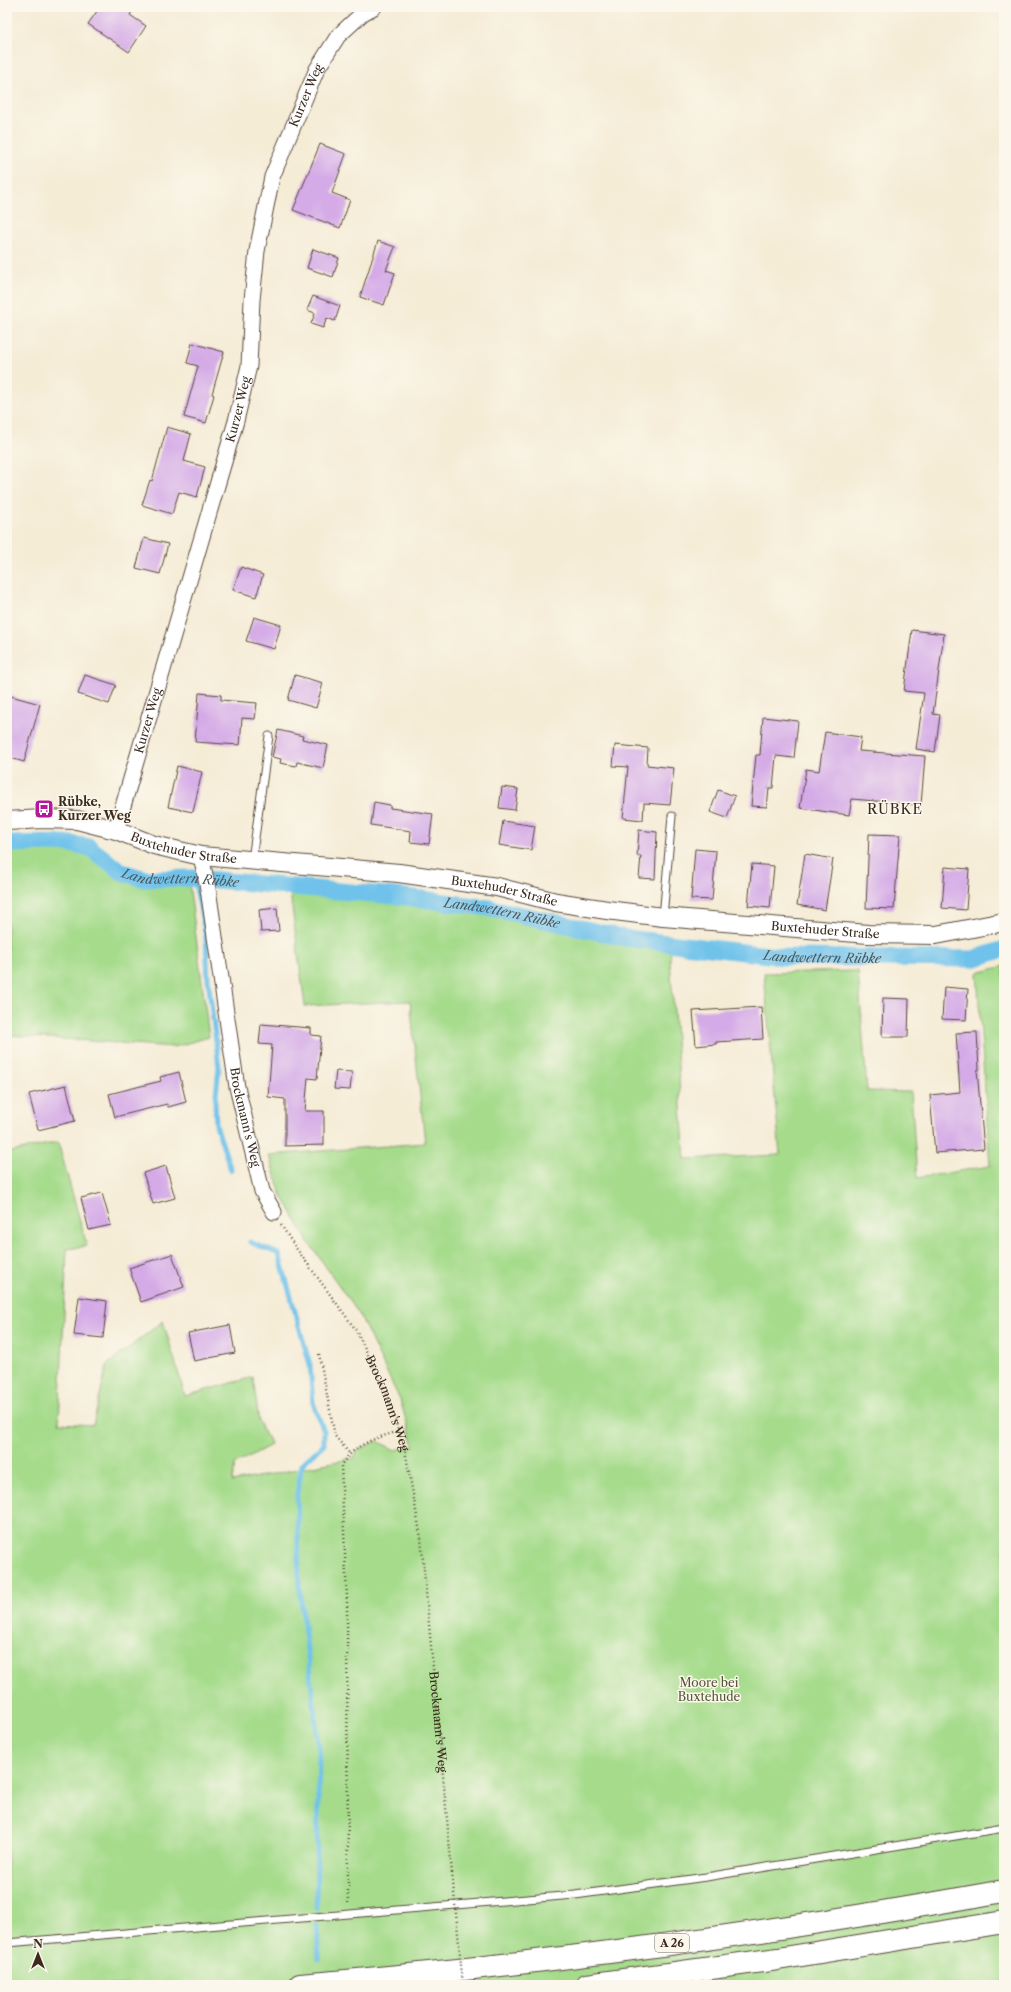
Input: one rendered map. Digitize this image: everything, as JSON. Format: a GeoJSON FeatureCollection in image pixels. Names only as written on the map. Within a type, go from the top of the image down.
{"type":"FeatureCollection","features":[{"type":"Feature","properties":{"kind":"highway","name":"A 26"},"geometry":{"type":"LineString","coordinates":[[306,1984],[439,1972],[654,1946],[838,1919],[1004,1891]]}},
{"type":"Feature","properties":{"kind":"highway"},"geometry":{"type":"LineString","coordinates":[[587,1985],[793,1957],[1004,1922]]}},
{"type":"Feature","properties":{"kind":"street","name":"Kurzer Weg"},"geometry":{"type":"LineString","coordinates":[[116,830],[236,421],[249,366],[252,300],[257,251],[272,177],[317,69],[338,36],[363,13],[374,7]]}},
{"type":"Feature","properties":{"kind":"street","name":"Buxtehuder Straße"},"geometry":{"type":"LineString","coordinates":[[7,821],[43,819],[77,820],[116,830],[202,863],[252,860],[407,874],[497,887],[556,902],[663,917],[860,934],[913,935],[936,935],[1004,922]]}},
{"type":"Feature","properties":{"kind":"street","name":"Brockmann's Weg"},"geometry":{"type":"LineString","coordinates":[[202,863],[208,889],[237,1087],[262,1191],[274,1212]]}},
{"type":"Feature","properties":{"kind":"lane"},"geometry":{"type":"LineString","coordinates":[[252,860],[270,736]]}},
{"type":"Feature","properties":{"kind":"lane"},"geometry":{"type":"LineString","coordinates":[[663,917],[672,816]]}},
{"type":"Feature","properties":{"kind":"lane"},"geometry":{"type":"LineString","coordinates":[[7,1943],[583,1894],[706,1877],[1004,1828]]}},
{"type":"Feature","properties":{"kind":"path","name":"Brockmann's Weg"},"geometry":{"type":"LineString","coordinates":[[274,1212],[296,1248],[356,1330],[385,1390],[405,1450],[421,1538],[463,1985]]}},
{"type":"Feature","properties":{"kind":"path"},"geometry":{"type":"LineString","coordinates":[[319,1354],[335,1436],[349,1453]]}},
{"type":"Feature","properties":{"kind":"path"},"geometry":{"type":"LineString","coordinates":[[348,1915],[347,1598],[341,1465],[349,1453],[366,1442],[399,1431]]}},
{"type":"Feature","properties":{"kind":"green space"},"geometry":{"type":"Polygon","coordinates":[[[64,847],[86,850],[116,875],[141,883],[189,883],[209,1037],[174,1047],[7,1035],[7,849],[64,847]]]}},
{"type":"Feature","properties":{"kind":"green space","name":"Moore bei Buxtehude"},"geometry":{"type":"Polygon","coordinates":[[[290,892],[405,903],[512,918],[671,951],[670,960],[685,1159],[780,1155],[764,973],[858,971],[867,1091],[911,1092],[917,1178],[990,1166],[977,973],[1004,966],[1004,1985],[7,1985],[7,1153],[58,1142],[87,1246],[67,1249],[59,1423],[93,1425],[107,1365],[163,1321],[185,1396],[253,1377],[259,1422],[271,1445],[235,1464],[232,1482],[354,1458],[358,1450],[377,1441],[395,1450],[414,1446],[400,1400],[359,1314],[307,1240],[280,1192],[269,1155],[425,1143],[410,1001],[305,1006],[290,892]]]}},
{"type":"Feature","properties":{"kind":"building"},"geometry":{"type":"Polygon","coordinates":[[[100,7],[135,7],[130,15],[146,26],[129,52],[88,24],[100,7]]]}},
{"type":"Feature","properties":{"kind":"building"},"geometry":{"type":"Polygon","coordinates":[[[320,144],[346,154],[332,193],[350,200],[340,228],[293,210],[320,144]]]}},
{"type":"Feature","properties":{"kind":"building"},"geometry":{"type":"Polygon","coordinates":[[[378,241],[395,247],[386,270],[395,273],[384,305],[360,297],[378,241]]]}},
{"type":"Feature","properties":{"kind":"building"},"geometry":{"type":"Polygon","coordinates":[[[313,249],[339,258],[333,277],[307,268],[313,249]]]}},
{"type":"Feature","properties":{"kind":"building"},"geometry":{"type":"Polygon","coordinates":[[[313,296],[340,306],[335,321],[327,318],[323,328],[311,324],[315,313],[307,310],[313,296]]]}},
{"type":"Feature","properties":{"kind":"building"},"geometry":{"type":"Polygon","coordinates":[[[192,343],[224,352],[212,394],[214,395],[206,423],[184,417],[198,366],[187,363],[192,343]]]}},
{"type":"Feature","properties":{"kind":"building"},"geometry":{"type":"Polygon","coordinates":[[[167,427],[191,434],[184,461],[205,467],[197,497],[179,492],[172,514],[142,505],[150,480],[152,481],[167,427]]]}},
{"type":"Feature","properties":{"kind":"building"},"geometry":{"type":"Polygon","coordinates":[[[144,538],[168,544],[160,574],[136,568],[144,538]]]}},
{"type":"Feature","properties":{"kind":"building"},"geometry":{"type":"Polygon","coordinates":[[[241,567],[263,575],[256,597],[233,590],[241,567]]]}},
{"type":"Feature","properties":{"kind":"building"},"geometry":{"type":"Polygon","coordinates":[[[254,617],[281,625],[274,649],[246,641],[254,617]]]}},
{"type":"Feature","properties":{"kind":"building"},"geometry":{"type":"Polygon","coordinates":[[[912,630],[944,634],[933,714],[940,715],[935,752],[916,749],[924,693],[904,691],[912,630]]]}},
{"type":"Feature","properties":{"kind":"building"},"geometry":{"type":"Polygon","coordinates":[[[85,675],[116,685],[109,704],[78,694],[85,675]]]}},
{"type":"Feature","properties":{"kind":"building"},"geometry":{"type":"Polygon","coordinates":[[[295,675],[323,683],[316,708],[288,700],[295,675]]]}},
{"type":"Feature","properties":{"kind":"building"},"geometry":{"type":"Polygon","coordinates":[[[199,693],[221,695],[221,700],[257,703],[255,719],[242,718],[240,745],[195,742],[199,693]]]}},
{"type":"Feature","properties":{"kind":"building"},"geometry":{"type":"Polygon","coordinates":[[[7,695],[40,704],[24,762],[7,757],[7,695]]]}},
{"type":"Feature","properties":{"kind":"building"},"geometry":{"type":"Polygon","coordinates":[[[763,717],[798,721],[794,758],[776,756],[773,788],[769,788],[767,807],[751,806],[756,755],[760,755],[763,717]]]}},
{"type":"Feature","properties":{"kind":"building"},"geometry":{"type":"Polygon","coordinates":[[[278,730],[303,736],[302,739],[328,745],[323,768],[297,762],[296,766],[280,763],[281,759],[272,757],[278,730]]]}},
{"type":"Feature","properties":{"kind":"building"},"geometry":{"type":"Polygon","coordinates":[[[825,732],[861,737],[859,751],[925,756],[921,805],[852,799],[849,815],[800,808],[806,769],[819,771],[825,732]]]}},
{"type":"Feature","properties":{"kind":"building"},"geometry":{"type":"Polygon","coordinates":[[[615,745],[648,748],[647,765],[674,768],[670,805],[644,803],[643,820],[623,818],[628,767],[613,766],[615,745]]]}},
{"type":"Feature","properties":{"kind":"building"},"geometry":{"type":"Polygon","coordinates":[[[177,766],[202,772],[193,812],[168,807],[177,766]]]}},
{"type":"Feature","properties":{"kind":"building"},"geometry":{"type":"Polygon","coordinates":[[[502,787],[518,789],[515,810],[499,808],[502,787]]]}},
{"type":"Feature","properties":{"kind":"building"},"geometry":{"type":"Polygon","coordinates":[[[718,790],[735,796],[727,818],[710,812],[718,790]]]}},
{"type":"Feature","properties":{"kind":"building"},"geometry":{"type":"Polygon","coordinates":[[[374,802],[390,805],[390,808],[433,814],[429,844],[410,842],[411,831],[371,825],[374,802]]]}},
{"type":"Feature","properties":{"kind":"building"},"geometry":{"type":"Polygon","coordinates":[[[503,821],[535,826],[531,850],[499,845],[503,821]]]}},
{"type":"Feature","properties":{"kind":"building"},"geometry":{"type":"Polygon","coordinates":[[[639,830],[657,832],[655,879],[639,878],[641,856],[637,856],[639,830]]]}},
{"type":"Feature","properties":{"kind":"building"},"geometry":{"type":"Polygon","coordinates":[[[869,834],[900,835],[894,909],[866,908],[869,834]]]}},
{"type":"Feature","properties":{"kind":"building"},"geometry":{"type":"Polygon","coordinates":[[[695,849],[716,851],[712,900],[691,899],[695,849]]]}},
{"type":"Feature","properties":{"kind":"building"},"geometry":{"type":"Polygon","coordinates":[[[805,854],[833,859],[825,910],[797,905],[805,854]]]}},
{"type":"Feature","properties":{"kind":"building"},"geometry":{"type":"Polygon","coordinates":[[[752,864],[774,866],[770,908],[748,906],[752,864]]]}},
{"type":"Feature","properties":{"kind":"building"},"geometry":{"type":"Polygon","coordinates":[[[945,867],[969,869],[966,910],[942,908],[945,867]]]}},
{"type":"Feature","properties":{"kind":"building"},"geometry":{"type":"Polygon","coordinates":[[[277,908],[279,931],[261,932],[259,910],[277,908]]]}},
{"type":"Feature","properties":{"kind":"building"},"geometry":{"type":"Polygon","coordinates":[[[944,987],[968,989],[966,1020],[942,1019],[944,987]]]}},
{"type":"Feature","properties":{"kind":"building"},"geometry":{"type":"Polygon","coordinates":[[[883,998],[909,999],[908,1037],[882,1037],[883,998]]]}},
{"type":"Feature","properties":{"kind":"building"},"geometry":{"type":"Polygon","coordinates":[[[761,1007],[763,1039],[716,1042],[716,1044],[696,1046],[693,1011],[761,1007]]]}},
{"type":"Feature","properties":{"kind":"building"},"geometry":{"type":"Polygon","coordinates":[[[261,1024],[311,1028],[311,1035],[321,1036],[317,1079],[308,1078],[305,1111],[324,1111],[324,1145],[285,1146],[285,1099],[268,1097],[272,1045],[259,1044],[261,1024]]]}},
{"type":"Feature","properties":{"kind":"building"},"geometry":{"type":"Polygon","coordinates":[[[977,1032],[979,1070],[977,1070],[984,1149],[935,1153],[930,1095],[960,1092],[956,1033],[977,1032]]]}},
{"type":"Feature","properties":{"kind":"building"},"geometry":{"type":"Polygon","coordinates":[[[336,1071],[352,1072],[350,1090],[334,1089],[336,1071]]]}},
{"type":"Feature","properties":{"kind":"building"},"geometry":{"type":"Polygon","coordinates":[[[179,1072],[186,1102],[168,1107],[167,1104],[115,1117],[109,1094],[161,1081],[160,1077],[179,1072]]]}},
{"type":"Feature","properties":{"kind":"building"},"geometry":{"type":"Polygon","coordinates":[[[66,1085],[75,1121],[38,1130],[29,1094],[66,1085]]]}},
{"type":"Feature","properties":{"kind":"building"},"geometry":{"type":"Polygon","coordinates":[[[166,1166],[175,1198],[153,1204],[143,1173],[166,1166]]]}},
{"type":"Feature","properties":{"kind":"building"},"geometry":{"type":"Polygon","coordinates":[[[102,1193],[111,1225],[89,1230],[81,1198],[102,1193]]]}},
{"type":"Feature","properties":{"kind":"building"},"geometry":{"type":"Polygon","coordinates":[[[172,1254],[184,1287],[141,1302],[129,1268],[172,1254]]]}},
{"type":"Feature","properties":{"kind":"building"},"geometry":{"type":"Polygon","coordinates":[[[79,1297],[107,1301],[103,1338],[74,1335],[79,1297]]]}},
{"type":"Feature","properties":{"kind":"building"},"geometry":{"type":"Polygon","coordinates":[[[230,1325],[235,1353],[194,1361],[188,1333],[230,1325]]]}},
{"type":"Feature","properties":{"kind":"waterway","name":"Landwettern Rübke"},"geometry":{"type":"LineString","coordinates":[[7,844],[64,843],[89,847],[122,872],[145,879],[194,878],[406,897],[490,908],[625,938],[785,957],[973,959],[1004,949]]}},
{"type":"Feature","properties":{"kind":"waterway"},"geometry":{"type":"LineString","coordinates":[[194,878],[206,936],[208,979],[219,1067],[215,1104],[216,1125],[231,1170]]}},
{"type":"Feature","properties":{"kind":"waterway"},"geometry":{"type":"LineString","coordinates":[[250,1242],[279,1254],[310,1365],[313,1403],[324,1431],[324,1444],[302,1464],[297,1494],[299,1583],[319,1749],[316,1909]]}},
{"type":"Feature","properties":{"kind":"waterway"},"geometry":{"type":"LineString","coordinates":[[317,1926],[319,1959]]}},
{"type":"Feature","properties":{"kind":"place","name":"Rübke, Kurzer Weg"},"geometry":{"type":"Point","coordinates":[44,809]}},
{"type":"Feature","properties":{"kind":"district","name":"RÜBKE"},"geometry":{"type":"Point","coordinates":[895,809]}}]}
